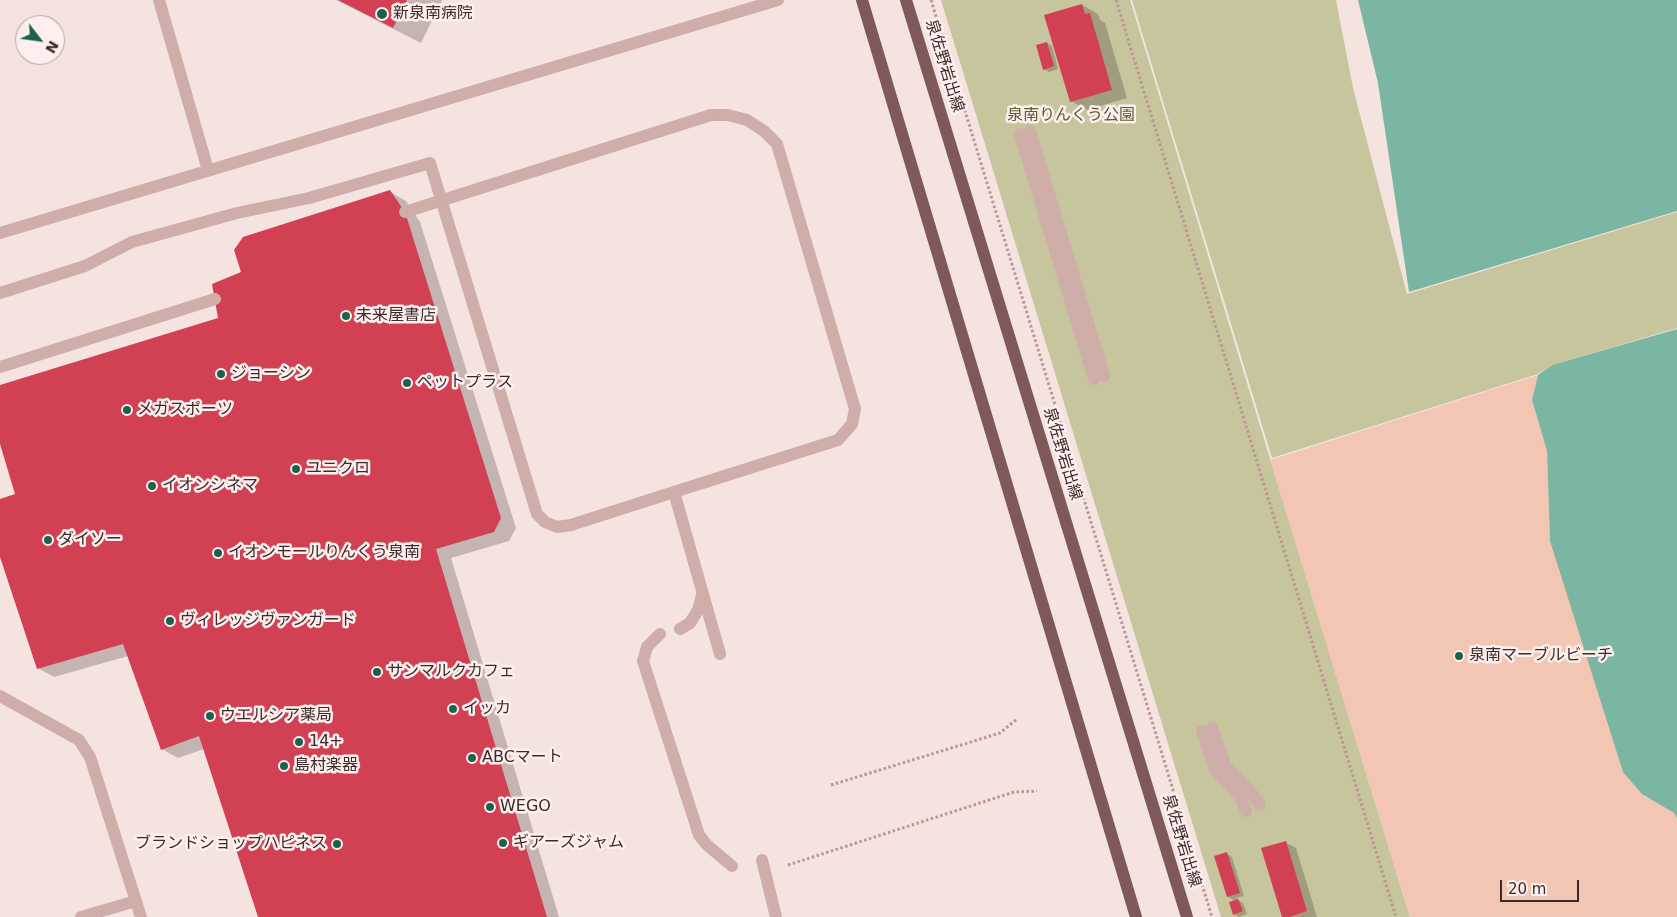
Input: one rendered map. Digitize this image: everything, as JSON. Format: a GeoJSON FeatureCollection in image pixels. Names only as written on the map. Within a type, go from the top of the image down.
{"type":"FeatureCollection","features":[{"type":"Feature","properties":{"kind":"main road"},"geometry":{"type":"LineString","coordinates":[[862,0],[1136,917]]}},
{"type":"Feature","properties":{"kind":"main road","name":"泉佐野岩出線"},"geometry":{"type":"LineString","coordinates":[[906,0],[1187,917]]}},
{"type":"Feature","properties":{"kind":"street"},"geometry":{"type":"LineString","coordinates":[[159,0],[208,170]]}},
{"type":"Feature","properties":{"kind":"street"},"geometry":{"type":"LineString","coordinates":[[0,233],[778,0]]}},
{"type":"Feature","properties":{"kind":"street"},"geometry":{"type":"LineString","coordinates":[[0,293],[84,266],[132,242],[238,213],[309,198],[430,163],[537,514],[545,522],[558,527],[571,525],[838,440],[852,424],[855,409],[777,144],[764,131],[747,120],[728,115],[711,115],[405,212]]}},
{"type":"Feature","properties":{"kind":"street"},"geometry":{"type":"LineString","coordinates":[[1025,133],[1099,377]]}},
{"type":"Feature","properties":{"kind":"street"},"geometry":{"type":"LineString","coordinates":[[0,367],[215,299]]}},
{"type":"Feature","properties":{"kind":"street"},"geometry":{"type":"LineString","coordinates":[[674,492],[720,654]]}},
{"type":"Feature","properties":{"kind":"street"},"geometry":{"type":"LineString","coordinates":[[680,629],[690,623],[698,610],[703,592]]}},
{"type":"Feature","properties":{"kind":"street"},"geometry":{"type":"LineString","coordinates":[[660,634],[647,647],[643,661],[699,835],[707,845],[732,866]]}},
{"type":"Feature","properties":{"kind":"street"},"geometry":{"type":"LineString","coordinates":[[0,696],[59,727],[79,740],[90,756],[141,917]]}},
{"type":"Feature","properties":{"kind":"street"},"geometry":{"type":"LineString","coordinates":[[1246,811],[1241,798],[1216,771],[1207,729],[1226,767],[1253,793],[1260,805]]}},
{"type":"Feature","properties":{"kind":"street"},"geometry":{"type":"LineString","coordinates":[[762,860],[776,917]]}},
{"type":"Feature","properties":{"kind":"street"},"geometry":{"type":"LineString","coordinates":[[81,917],[136,901]]}},
{"type":"Feature","properties":{"kind":"path"},"geometry":{"type":"LineString","coordinates":[[931,0],[1212,917]]}},
{"type":"Feature","properties":{"kind":"path"},"geometry":{"type":"LineString","coordinates":[[1116,0],[1396,917]]}},
{"type":"Feature","properties":{"kind":"path"},"geometry":{"type":"LineString","coordinates":[[831,785],[1000,733],[1017,719]]}},
{"type":"Feature","properties":{"kind":"path"},"geometry":{"type":"LineString","coordinates":[[788,865],[1014,792],[1037,791]]}},
{"type":"Feature","properties":{"kind":"green space","name":"泉南りんくう公園"},"geometry":{"type":"Polygon","coordinates":[[[941,0],[1130,0],[1410,917],[1221,917],[941,0]]]}},
{"type":"Feature","properties":{"kind":"green space","name":"泉南りんくう公園"},"geometry":{"type":"Polygon","coordinates":[[[1132,0],[1336,0],[1353,88],[1407,294],[1677,212],[1677,328],[1552,365],[1538,374],[1272,458],[1132,0]]]}},
{"type":"Feature","properties":{"kind":"sand","name":"泉南マーブルビーチ"},"geometry":{"type":"Polygon","coordinates":[[[1538,375],[1532,400],[1547,451],[1550,541],[1642,794],[1674,813],[1677,818],[1677,917],[1410,917],[1270,460],[1538,375]]]}},
{"type":"Feature","properties":{"kind":"shaded area"},"geometry":{"type":"Polygon","coordinates":[[[1358,0],[1677,0],[1677,211],[1409,292],[1378,83],[1358,0]]]}},
{"type":"Feature","properties":{"kind":"shaded area"},"geometry":{"type":"Polygon","coordinates":[[[1677,329],[1677,818],[1674,813],[1642,794],[1623,772],[1550,541],[1547,451],[1532,400],[1538,375],[1552,365],[1677,329]]]}},
{"type":"Feature","properties":{"kind":"building","name":"新泉南病院"},"geometry":{"type":"Polygon","coordinates":[[[338,0],[407,0],[393,28],[338,0]]]}},
{"type":"Feature","properties":{"kind":"building"},"geometry":{"type":"Polygon","coordinates":[[[1082,4],[1085,14],[1090,13],[1112,90],[1070,102],[1044,15],[1082,4]]]}},
{"type":"Feature","properties":{"kind":"building"},"geometry":{"type":"Polygon","coordinates":[[[1047,42],[1054,66],[1043,70],[1036,45],[1047,42]]]}},
{"type":"Feature","properties":{"kind":"building","name":"イオンモールりんくう泉南"},"geometry":{"type":"Polygon","coordinates":[[[390,190],[405,212],[501,518],[494,532],[436,549],[547,917],[258,917],[199,736],[161,750],[123,644],[37,669],[0,557],[0,499],[15,494],[0,444],[0,385],[218,318],[212,284],[241,272],[234,250],[243,237],[390,190]]]}},
{"type":"Feature","properties":{"kind":"building"},"geometry":{"type":"Polygon","coordinates":[[[1286,841],[1307,911],[1289,917],[1282,917],[1261,848],[1286,841]]]}},
{"type":"Feature","properties":{"kind":"building"},"geometry":{"type":"Polygon","coordinates":[[[1227,852],[1240,893],[1227,897],[1214,856],[1227,852]]]}},
{"type":"Feature","properties":{"kind":"building"},"geometry":{"type":"Polygon","coordinates":[[[1238,899],[1243,911],[1233,915],[1229,902],[1238,899]]]}},
{"type":"Feature","properties":{"kind":"place","name":"新泉南病院"},"geometry":{"type":"Point","coordinates":[382,14]}},
{"type":"Feature","properties":{"kind":"place","name":"未来屋書店"},"geometry":{"type":"Point","coordinates":[346,316]}},
{"type":"Feature","properties":{"kind":"place","name":"ジョーシン"},"geometry":{"type":"Point","coordinates":[221,374]}},
{"type":"Feature","properties":{"kind":"place","name":"ペットプラス"},"geometry":{"type":"Point","coordinates":[407,383]}},
{"type":"Feature","properties":{"kind":"place","name":"メガスポーツ"},"geometry":{"type":"Point","coordinates":[127,410]}},
{"type":"Feature","properties":{"kind":"place","name":"ユニクロ"},"geometry":{"type":"Point","coordinates":[296,469]}},
{"type":"Feature","properties":{"kind":"place","name":"イオンシネマ"},"geometry":{"type":"Point","coordinates":[152,486]}},
{"type":"Feature","properties":{"kind":"place","name":"ダイソー"},"geometry":{"type":"Point","coordinates":[48,540]}},
{"type":"Feature","properties":{"kind":"place","name":"イオンモールりんくう泉南"},"geometry":{"type":"Point","coordinates":[218,553]}},
{"type":"Feature","properties":{"kind":"place","name":"ヴィレッジヴァンガード"},"geometry":{"type":"Point","coordinates":[170,621]}},
{"type":"Feature","properties":{"kind":"place","name":"泉南マーブルビーチ"},"geometry":{"type":"Point","coordinates":[1459,656]}},
{"type":"Feature","properties":{"kind":"place","name":"サンマルクカフェ"},"geometry":{"type":"Point","coordinates":[377,672]}},
{"type":"Feature","properties":{"kind":"place","name":"イッカ"},"geometry":{"type":"Point","coordinates":[453,709]}},
{"type":"Feature","properties":{"kind":"place","name":"ウエルシア薬局"},"geometry":{"type":"Point","coordinates":[210,716]}},
{"type":"Feature","properties":{"kind":"place","name":"14+"},"geometry":{"type":"Point","coordinates":[299,742]}},
{"type":"Feature","properties":{"kind":"place","name":"ABCマート"},"geometry":{"type":"Point","coordinates":[472,758]}},
{"type":"Feature","properties":{"kind":"place","name":"島村楽器"},"geometry":{"type":"Point","coordinates":[284,766]}},
{"type":"Feature","properties":{"kind":"place","name":"WEGO"},"geometry":{"type":"Point","coordinates":[490,807]}},
{"type":"Feature","properties":{"kind":"place","name":"ギアーズジャム"},"geometry":{"type":"Point","coordinates":[503,843]}},
{"type":"Feature","properties":{"kind":"place","name":"ブランドショップハピネス"},"geometry":{"type":"Point","coordinates":[337,844]}}]}
